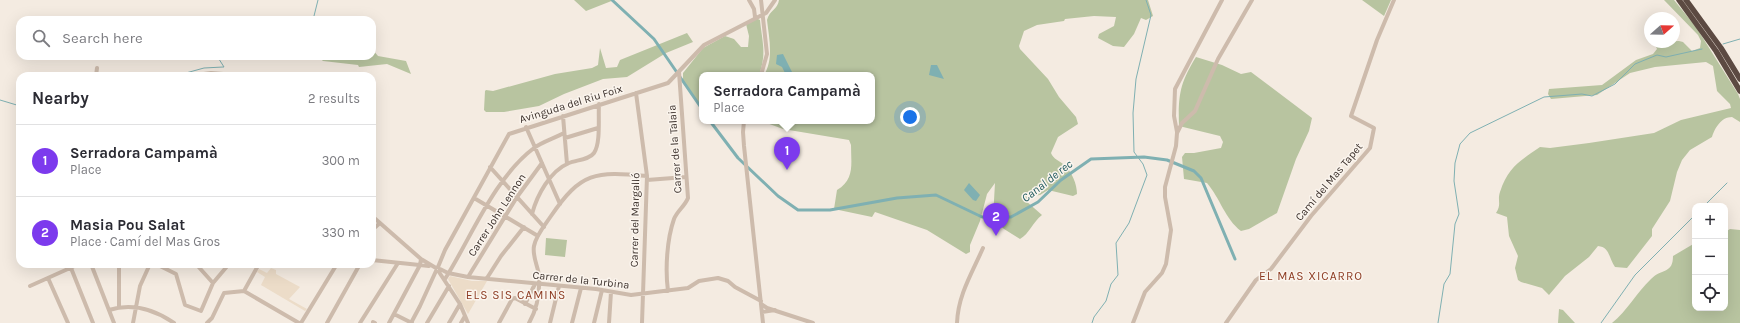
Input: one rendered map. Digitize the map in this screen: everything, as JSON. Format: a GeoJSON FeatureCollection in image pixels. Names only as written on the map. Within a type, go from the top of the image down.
{"type":"FeatureCollection","features":[{"type":"Feature","properties":{"kind":"highway"},"geometry":{"type":"LineString","coordinates":[[1679,0],[1716,51],[1740,91]]}},
{"type":"Feature","properties":{"kind":"highway"},"geometry":{"type":"LineString","coordinates":[[1686,0],[1721,48],[1740,79]]}},
{"type":"Feature","properties":{"kind":"street"},"geometry":{"type":"LineString","coordinates":[[749,0],[754,9],[754,17]]}},
{"type":"Feature","properties":{"kind":"street"},"geometry":{"type":"LineString","coordinates":[[761,0],[767,54],[762,72]]}},
{"type":"Feature","properties":{"kind":"street"},"geometry":{"type":"LineString","coordinates":[[763,13],[770,9],[774,0]]}},
{"type":"Feature","properties":{"kind":"street"},"geometry":{"type":"LineString","coordinates":[[1133,323],[1145,292],[1162,273],[1166,264],[1171,230],[1165,197],[1165,187],[1176,146],[1177,133],[1174,116],[1175,89],[1222,0]]}},
{"type":"Feature","properties":{"kind":"street"},"geometry":{"type":"LineString","coordinates":[[1177,133],[1182,123],[1195,111],[1218,59],[1252,0]]}},
{"type":"Feature","properties":{"kind":"street","name":"Camí del Mas Tapet"},"geometry":{"type":"LineString","coordinates":[[1226,323],[1256,280],[1271,269],[1312,216],[1370,148],[1374,128],[1351,116],[1377,40],[1394,0]]}},
{"type":"Feature","properties":{"kind":"street"},"geometry":{"type":"LineString","coordinates":[[754,9],[763,13]]}},
{"type":"Feature","properties":{"kind":"street","name":"Avinguda del Riu Foix"},"geometry":{"type":"LineString","coordinates":[[411,323],[432,277],[438,269],[442,258],[509,134],[668,83],[704,45],[763,13]]}},
{"type":"Feature","properties":{"kind":"street"},"geometry":{"type":"LineString","coordinates":[[96,72],[97,68]]}},
{"type":"Feature","properties":{"kind":"street","name":"Carrer de la Talaia"},"geometry":{"type":"LineString","coordinates":[[668,291],[666,276],[668,250],[674,217],[686,204],[688,198],[679,72]]}},
{"type":"Feature","properties":{"kind":"street","name":"Carrer del Margalló"},"geometry":{"type":"LineString","coordinates":[[636,93],[647,178],[642,323]]}},
{"type":"Feature","properties":{"kind":"street"},"geometry":{"type":"LineString","coordinates":[[532,214],[535,201],[555,171],[567,164],[587,158],[594,152],[598,141],[599,104]]}},
{"type":"Feature","properties":{"kind":"street"},"geometry":{"type":"LineString","coordinates":[[563,116],[567,164]]}},
{"type":"Feature","properties":{"kind":"street"},"geometry":{"type":"LineString","coordinates":[[744,124],[745,156],[763,321]]}},
{"type":"Feature","properties":{"kind":"street"},"geometry":{"type":"LineString","coordinates":[[526,128],[560,204]]}},
{"type":"Feature","properties":{"kind":"street"},"geometry":{"type":"LineString","coordinates":[[444,278],[503,181],[520,161],[535,147],[565,136],[598,128]]}},
{"type":"Feature","properties":{"kind":"street","name":"Carrer John Lennon"},"geometry":{"type":"LineString","coordinates":[[468,277],[517,197],[542,163]]}},
{"type":"Feature","properties":{"kind":"street"},"geometry":{"type":"LineString","coordinates":[[490,167],[544,227]]}},
{"type":"Feature","properties":{"kind":"street"},"geometry":{"type":"LineString","coordinates":[[529,323],[536,309],[537,284],[539,276],[534,246],[544,227],[575,186],[583,181],[607,173],[647,178],[686,177]]}},
{"type":"Feature","properties":{"kind":"street"},"geometry":{"type":"LineString","coordinates":[[474,198],[538,236]]}},
{"type":"Feature","properties":{"kind":"street"},"geometry":{"type":"LineString","coordinates":[[376,220],[421,259],[438,269],[460,304],[468,323]]}},
{"type":"Feature","properties":{"kind":"street"},"geometry":{"type":"LineString","coordinates":[[376,226],[380,223]]}},
{"type":"Feature","properties":{"kind":"street"},"geometry":{"type":"LineString","coordinates":[[487,278],[500,256],[524,228]]}},
{"type":"Feature","properties":{"kind":"street"},"geometry":{"type":"LineString","coordinates":[[957,323],[958,306],[983,248]]}},
{"type":"Feature","properties":{"kind":"street"},"geometry":{"type":"LineString","coordinates":[[389,323],[420,265],[421,259]]}},
{"type":"Feature","properties":{"kind":"street"},"geometry":{"type":"LineString","coordinates":[[376,260],[430,266],[438,269]]}},
{"type":"Feature","properties":{"kind":"street"},"geometry":{"type":"LineString","coordinates":[[360,323],[398,263]]}},
{"type":"Feature","properties":{"kind":"street"},"geometry":{"type":"LineString","coordinates":[[30,286],[71,268],[93,323]]}},
{"type":"Feature","properties":{"kind":"street"},"geometry":{"type":"LineString","coordinates":[[91,268],[113,323]]}},
{"type":"Feature","properties":{"kind":"street"},"geometry":{"type":"LineString","coordinates":[[91,268],[113,323]]}},
{"type":"Feature","properties":{"kind":"street"},"geometry":{"type":"LineString","coordinates":[[119,268],[119,307]]}},
{"type":"Feature","properties":{"kind":"street"},"geometry":{"type":"LineString","coordinates":[[134,323],[140,286],[148,268]]}},
{"type":"Feature","properties":{"kind":"street"},"geometry":{"type":"LineString","coordinates":[[164,268],[176,274],[186,305],[201,311],[213,283],[226,268]]}},
{"type":"Feature","properties":{"kind":"street"},"geometry":{"type":"LineString","coordinates":[[200,268],[213,283]]}},
{"type":"Feature","properties":{"kind":"street"},"geometry":{"type":"LineString","coordinates":[[244,291],[257,268]]}},
{"type":"Feature","properties":{"kind":"street"},"geometry":{"type":"LineString","coordinates":[[207,323],[212,318],[224,293],[244,291],[300,323],[334,268]]}},
{"type":"Feature","properties":{"kind":"street"},"geometry":{"type":"LineString","coordinates":[[327,323],[358,268]]}},
{"type":"Feature","properties":{"kind":"street","name":"Carrer de la Turbina"},"geometry":{"type":"LineString","coordinates":[[438,269],[448,273],[468,277],[642,294],[688,288],[699,281],[718,278],[728,281],[735,288],[761,303],[769,310],[775,310],[813,323]]}},
{"type":"Feature","properties":{"kind":"street"},"geometry":{"type":"LineString","coordinates":[[48,278],[68,323]]}},
{"type":"Feature","properties":{"kind":"street"},"geometry":{"type":"LineString","coordinates":[[525,304],[537,284]]}},
{"type":"Feature","properties":{"kind":"street"},"geometry":{"type":"LineString","coordinates":[[427,323],[449,286]]}},
{"type":"Feature","properties":{"kind":"street"},"geometry":{"type":"LineString","coordinates":[[550,323],[559,286]]}},
{"type":"Feature","properties":{"kind":"street"},"geometry":{"type":"LineString","coordinates":[[572,323],[581,288]]}},
{"type":"Feature","properties":{"kind":"street"},"geometry":{"type":"LineString","coordinates":[[594,323],[602,290]]}},
{"type":"Feature","properties":{"kind":"street"},"geometry":{"type":"LineString","coordinates":[[609,323],[611,292]]}},
{"type":"Feature","properties":{"kind":"street"},"geometry":{"type":"LineString","coordinates":[[499,323],[512,299],[515,298],[536,309]]}},
{"type":"Feature","properties":{"kind":"street"},"geometry":{"type":"LineString","coordinates":[[448,323],[460,304]]}},
{"type":"Feature","properties":{"kind":"street"},"geometry":{"type":"LineString","coordinates":[[109,310],[119,307],[136,307],[155,312],[174,323]]}},
{"type":"Feature","properties":{"kind":"street"},"geometry":{"type":"LineString","coordinates":[[762,312],[769,310]]}},
{"type":"Feature","properties":{"kind":"street"},"geometry":{"type":"LineString","coordinates":[[763,321],[769,310]]}},
{"type":"Feature","properties":{"kind":"street"},"geometry":{"type":"LineString","coordinates":[[394,314],[411,323]]}},
{"type":"Feature","properties":{"kind":"street"},"geometry":{"type":"LineString","coordinates":[[461,323],[465,316]]}},
{"type":"Feature","properties":{"kind":"green space"},"geometry":{"type":"Polygon","coordinates":[[[574,0],[614,0],[586,11],[574,0]]]}},
{"type":"Feature","properties":{"kind":"green space"},"geometry":{"type":"Polygon","coordinates":[[[779,0],[1148,0],[1153,16],[1146,20],[1141,18],[1134,34],[1124,47],[1113,46],[1098,38],[1099,34],[1114,26],[1116,17],[1094,16],[1065,19],[1064,21],[1037,25],[1024,31],[1019,46],[1020,49],[1048,79],[1059,97],[1076,117],[1078,124],[1058,137],[1051,153],[1053,157],[1064,165],[1072,175],[1077,194],[1073,196],[1048,190],[1040,195],[1027,197],[1026,201],[1042,215],[1020,239],[1004,229],[993,218],[995,183],[987,194],[980,221],[970,245],[970,252],[966,254],[927,230],[875,212],[872,217],[834,209],[837,190],[847,181],[851,170],[851,145],[849,140],[783,129],[769,124],[875,124],[875,72],[766,72],[770,55],[767,20],[779,0]]]}},
{"type":"Feature","properties":{"kind":"green space"},"geometry":{"type":"Polygon","coordinates":[[[1362,0],[1391,0],[1384,16],[1362,0]]]}},
{"type":"Feature","properties":{"kind":"green space"},"geometry":{"type":"Polygon","coordinates":[[[1664,0],[1674,0],[1696,27],[1738,94],[1740,99],[1740,122],[1732,117],[1728,117],[1717,127],[1712,137],[1690,150],[1682,160],[1677,172],[1670,201],[1652,229],[1652,236],[1627,268],[1615,267],[1607,251],[1598,246],[1589,257],[1565,276],[1549,295],[1542,288],[1521,282],[1518,280],[1515,268],[1518,256],[1509,236],[1507,217],[1496,213],[1499,207],[1499,195],[1503,183],[1511,170],[1526,156],[1540,147],[1550,148],[1654,133],[1681,120],[1731,108],[1730,104],[1717,91],[1713,66],[1706,62],[1655,67],[1630,73],[1597,95],[1551,99],[1548,94],[1549,89],[1602,85],[1636,60],[1653,54],[1657,48],[1680,48],[1680,41],[1683,42],[1692,51],[1700,48],[1701,41],[1698,35],[1680,16],[1680,12],[1676,12],[1664,0]]]}},
{"type":"Feature","properties":{"kind":"green space"},"geometry":{"type":"Polygon","coordinates":[[[756,18],[760,20],[763,60],[760,72],[699,72],[699,105],[683,83],[683,73],[703,48],[725,36],[734,39],[741,47],[748,47],[749,36],[746,24],[756,18]]]}},
{"type":"Feature","properties":{"kind":"green space"},"geometry":{"type":"Polygon","coordinates":[[[687,33],[693,42],[666,53],[627,77],[603,79],[564,94],[539,106],[504,112],[486,112],[484,110],[486,90],[493,91],[555,74],[592,68],[598,65],[600,48],[606,68],[617,67],[620,60],[687,33]]]}},
{"type":"Feature","properties":{"kind":"green space"},"geometry":{"type":"Polygon","coordinates":[[[376,54],[378,56],[406,61],[411,74],[387,64],[359,67],[358,65],[322,60],[376,60],[376,54]]]}},
{"type":"Feature","properties":{"kind":"green space"},"geometry":{"type":"Polygon","coordinates":[[[1196,57],[1222,65],[1241,74],[1251,72],[1312,118],[1309,131],[1296,159],[1277,213],[1249,229],[1241,231],[1235,226],[1207,183],[1184,179],[1182,157],[1185,153],[1194,153],[1221,148],[1223,142],[1220,136],[1179,126],[1181,90],[1186,74],[1196,57]]]}},
{"type":"Feature","properties":{"kind":"green space"},"geometry":{"type":"Polygon","coordinates":[[[1728,230],[1740,230],[1740,323],[1612,323],[1651,279],[1671,266],[1673,256],[1692,245],[1692,311],[1728,311],[1728,230]]]}},
{"type":"Feature","properties":{"kind":"green space"},"geometry":{"type":"Polygon","coordinates":[[[546,238],[567,240],[565,257],[545,255],[546,238]]]}},
{"type":"Feature","properties":{"kind":"green space"},"geometry":{"type":"Polygon","coordinates":[[[1559,309],[1563,310],[1575,323],[1558,323],[1559,309]]]}},
{"type":"Feature","properties":{"kind":"shaded area"},"geometry":{"type":"Polygon","coordinates":[[[271,268],[276,270],[276,274],[300,287],[289,299],[307,309],[305,311],[261,285],[265,277],[257,272],[259,269],[267,273],[271,268]]]}},
{"type":"Feature","properties":{"kind":"shaded area"},"geometry":{"type":"Polygon","coordinates":[[[450,276],[472,281],[487,281],[468,314],[448,279],[450,276]]]}},
{"type":"Feature","properties":{"kind":"water"},"geometry":{"type":"Polygon","coordinates":[[[783,54],[792,72],[784,72],[782,67],[776,64],[777,55],[783,54]]]}},
{"type":"Feature","properties":{"kind":"water"},"geometry":{"type":"Polygon","coordinates":[[[931,65],[937,65],[944,79],[929,75],[931,65]]]}},
{"type":"Feature","properties":{"kind":"water"},"geometry":{"type":"Polygon","coordinates":[[[969,183],[980,195],[976,201],[973,200],[964,190],[969,183]]]}},
{"type":"Feature","properties":{"kind":"waterway"},"geometry":{"type":"LineString","coordinates":[[314,16],[318,0]]}},
{"type":"Feature","properties":{"kind":"waterway","name":"Canal de rec"},"geometry":{"type":"LineString","coordinates":[[612,0],[654,39],[699,105]]}},
{"type":"Feature","properties":{"kind":"waterway"},"geometry":{"type":"LineString","coordinates":[[1092,323],[1094,317],[1106,301],[1111,284],[1118,275],[1116,243],[1129,223],[1147,175],[1143,164],[1134,152],[1133,113],[1136,79],[1151,15],[1146,0]]}},
{"type":"Feature","properties":{"kind":"waterway"},"geometry":{"type":"LineString","coordinates":[[1723,44],[1740,39]]}},
{"type":"Feature","properties":{"kind":"waterway"},"geometry":{"type":"LineString","coordinates":[[1438,323],[1444,284],[1450,274],[1455,224],[1459,214],[1454,181],[1455,163],[1460,144],[1470,133],[1544,97],[1582,94],[1592,96],[1615,84],[1635,64],[1657,55],[1666,57],[1702,49]]}},
{"type":"Feature","properties":{"kind":"waterway"},"geometry":{"type":"LineString","coordinates":[[190,72],[204,68],[224,67],[220,60]]}},
{"type":"Feature","properties":{"kind":"waterway"},"geometry":{"type":"LineString","coordinates":[[0,100],[16,105]]}},
{"type":"Feature","properties":{"kind":"waterway","name":"Canal de rec"},"geometry":{"type":"LineString","coordinates":[[712,124],[738,158],[778,196],[798,210],[830,210],[897,198],[936,195],[982,217],[1011,217],[1038,202],[1061,180],[1091,159],[1144,157],[1167,160],[1194,171],[1201,178],[1235,259]]}},
{"type":"Feature","properties":{"kind":"waterway"},"geometry":{"type":"LineString","coordinates":[[1707,203],[1727,183]]}},
{"type":"Feature","properties":{"kind":"waterway"},"geometry":{"type":"LineString","coordinates":[[1601,323],[1635,275],[1692,218]]}},
{"type":"Feature","properties":{"kind":"place","name":"Serradora Campamà"},"geometry":{"type":"Point","coordinates":[787,170]}},
{"type":"Feature","properties":{"kind":"place","name":"Masia Pou Salat"},"geometry":{"type":"Point","coordinates":[996,236]}},
{"type":"Feature","properties":{"kind":"district","name":"EL MAS XICARRO"},"geometry":{"type":"Point","coordinates":[1311,276]}},
{"type":"Feature","properties":{"kind":"district","name":"ELS SIS CAMINS"},"geometry":{"type":"Point","coordinates":[516,295]}}]}
